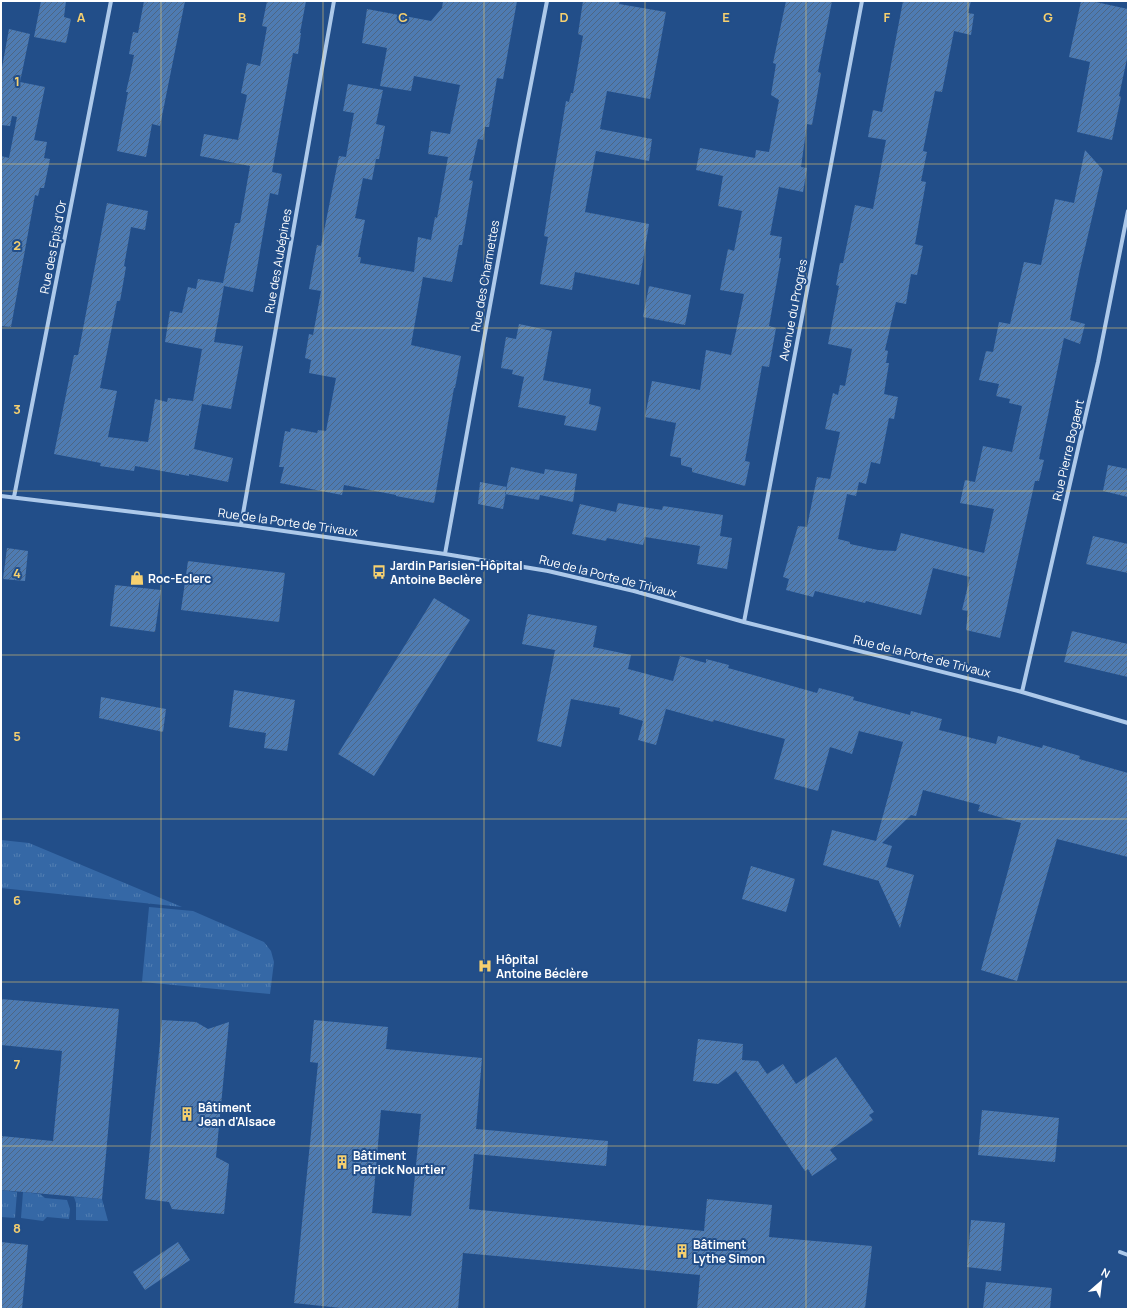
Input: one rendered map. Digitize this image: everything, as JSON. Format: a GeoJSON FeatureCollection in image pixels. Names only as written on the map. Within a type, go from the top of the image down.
{"type":"FeatureCollection","features":[{"type":"Feature","properties":{"kind":"street","name":"Rue des Epis d'Or"},"geometry":{"type":"LineString","coordinates":[[14,497],[111,1]]}},
{"type":"Feature","properties":{"kind":"street","name":"Rue des Aubépines"},"geometry":{"type":"LineString","coordinates":[[241,525],[334,1]]}},
{"type":"Feature","properties":{"kind":"street","name":"Rue des Charmettes"},"geometry":{"type":"LineString","coordinates":[[445,554],[520,140],[547,1]]}},
{"type":"Feature","properties":{"kind":"street","name":"Avenue du Progrès"},"geometry":{"type":"LineString","coordinates":[[744,622],[862,1]]}},
{"type":"Feature","properties":{"kind":"street","name":"Rue Pierre Bogaert"},"geometry":{"type":"LineString","coordinates":[[1022,692],[1098,362],[1128,211]]}},
{"type":"Feature","properties":{"kind":"street","name":"Rue de la Porte de Trivaux"},"geometry":{"type":"LineString","coordinates":[[1,496],[241,525],[445,554],[548,571],[634,591],[744,622],[1022,692],[1128,723]]}},
{"type":"Feature","properties":{"kind":"street"},"geometry":{"type":"LineString","coordinates":[[1120,1252],[1128,1255]]}},
{"type":"Feature","properties":{"kind":"green space"},"geometry":{"type":"Polygon","coordinates":[[[1,840],[29,843],[182,907],[1,888],[1,840]]]}},
{"type":"Feature","properties":{"kind":"green space"},"geometry":{"type":"Polygon","coordinates":[[[149,907],[193,911],[264,942],[271,951],[274,962],[270,994],[142,982],[149,907]]]}},
{"type":"Feature","properties":{"kind":"green space"},"geometry":{"type":"Polygon","coordinates":[[[1,1190],[17,1192],[15,1218],[1,1217],[1,1190]]]}},
{"type":"Feature","properties":{"kind":"green space"},"geometry":{"type":"Polygon","coordinates":[[[23,1192],[40,1194],[45,1198],[67,1200],[70,1209],[69,1219],[47,1217],[43,1221],[21,1218],[23,1192]]]}},
{"type":"Feature","properties":{"kind":"green space"},"geometry":{"type":"Polygon","coordinates":[[[74,1197],[102,1199],[108,1221],[76,1220],[76,1203],[74,1197]]]}},
{"type":"Feature","properties":{"kind":"building"},"geometry":{"type":"Polygon","coordinates":[[[41,1],[66,1],[64,17],[71,19],[66,43],[34,37],[41,1]]]}},
{"type":"Feature","properties":{"kind":"building"},"geometry":{"type":"Polygon","coordinates":[[[144,1],[185,1],[160,126],[152,124],[146,157],[117,151],[128,92],[126,92],[134,55],[129,54],[133,32],[138,33],[144,1]]]}},
{"type":"Feature","properties":{"kind":"building"},"geometry":{"type":"Polygon","coordinates":[[[267,1],[306,1],[298,54],[293,53],[272,172],[282,174],[278,195],[270,193],[253,292],[224,286],[214,342],[243,346],[231,409],[202,404],[194,449],[233,458],[228,482],[189,474],[189,476],[135,466],[134,471],[100,466],[101,463],[54,454],[74,355],[78,355],[107,203],[148,211],[145,230],[131,227],[120,301],[117,301],[100,388],[117,391],[108,437],[148,442],[155,399],[167,402],[168,398],[193,401],[202,349],[165,342],[170,311],[182,313],[188,287],[196,289],[198,279],[223,283],[235,223],[240,223],[250,166],[200,156],[204,134],[238,140],[247,95],[241,93],[247,63],[260,66],[267,27],[262,26],[267,1]]]}},
{"type":"Feature","properties":{"kind":"building"},"geometry":{"type":"Polygon","coordinates":[[[443,1],[517,1],[503,79],[497,78],[489,127],[485,127],[483,140],[478,139],[469,180],[473,181],[462,245],[459,245],[452,282],[423,277],[411,345],[461,356],[434,503],[344,485],[342,495],[280,483],[284,467],[279,467],[285,431],[290,432],[291,428],[317,433],[318,430],[326,431],[336,378],[309,373],[311,360],[305,358],[309,334],[313,335],[321,291],[309,289],[317,245],[321,246],[339,156],[346,157],[354,113],[343,111],[348,84],[383,90],[376,124],[385,126],[379,159],[376,159],[372,180],[363,178],[355,218],[365,220],[358,257],[361,257],[360,263],[414,272],[418,237],[431,240],[435,217],[437,218],[448,157],[428,154],[431,131],[450,134],[460,85],[414,76],[411,91],[380,86],[387,48],[362,43],[367,9],[431,21],[442,8],[443,1]]]}},
{"type":"Feature","properties":{"kind":"building"},"geometry":{"type":"Polygon","coordinates":[[[583,1],[620,1],[619,4],[666,12],[650,99],[607,91],[600,129],[652,139],[649,161],[596,151],[585,212],[649,224],[639,285],[575,272],[572,290],[540,284],[548,237],[544,236],[566,101],[569,102],[571,93],[573,93],[583,36],[578,34],[583,1]]]}},
{"type":"Feature","properties":{"kind":"building"},"geometry":{"type":"Polygon","coordinates":[[[786,1],[832,1],[818,72],[821,73],[812,125],[807,124],[801,167],[807,168],[803,192],[779,187],[770,235],[782,237],[779,258],[781,258],[769,326],[776,328],[769,367],[762,366],[745,461],[750,462],[745,486],[692,472],[692,468],[681,465],[681,458],[670,456],[676,423],[645,417],[652,381],[700,390],[706,350],[731,355],[744,294],[720,290],[728,249],[734,251],[742,211],[718,206],[723,176],[696,170],[700,148],[755,158],[756,150],[769,152],[779,100],[771,95],[776,64],[773,63],[786,1]]]}},
{"type":"Feature","properties":{"kind":"building"},"geometry":{"type":"Polygon","coordinates":[[[903,1],[971,1],[968,13],[974,14],[971,35],[954,31],[942,92],[935,91],[923,151],[927,152],[921,181],[926,182],[915,244],[923,246],[917,275],[911,274],[906,304],[896,302],[885,350],[888,351],[886,363],[889,363],[884,394],[898,397],[894,419],[889,418],[880,464],[871,462],[866,484],[859,482],[856,496],[847,494],[838,539],[850,542],[850,544],[878,550],[896,551],[901,533],[984,553],[994,509],[960,503],[965,480],[975,482],[983,446],[1012,452],[1022,406],[1009,403],[1010,399],[996,396],[999,384],[979,380],[986,351],[993,352],[999,322],[1010,324],[1024,262],[1041,265],[1055,199],[1074,203],[1085,150],[1103,170],[1070,320],[1085,324],[1080,344],[1064,338],[1039,459],[1044,460],[1039,481],[1035,481],[1000,638],[966,630],[968,611],[962,610],[970,577],[933,568],[921,615],[866,601],[865,603],[815,591],[813,597],[786,590],[789,579],[783,577],[798,526],[807,527],[817,477],[830,479],[840,432],[825,429],[833,393],[838,395],[840,385],[845,386],[852,349],[828,344],[839,286],[836,285],[840,263],[843,263],[855,205],[873,209],[886,140],[868,137],[873,110],[882,112],[903,1]]]}},
{"type":"Feature","properties":{"kind":"building"},"geometry":{"type":"Polygon","coordinates":[[[1081,1],[1091,1],[1128,9],[1128,54],[1112,140],[1077,132],[1090,62],[1069,57],[1081,1]]]}},
{"type":"Feature","properties":{"kind":"building"},"geometry":{"type":"Polygon","coordinates":[[[9,29],[30,34],[20,82],[45,87],[34,140],[47,142],[44,158],[50,159],[44,188],[40,188],[38,196],[35,195],[11,327],[1,326],[1,156],[9,158],[17,117],[12,116],[10,126],[1,125],[1,73],[9,29]]]}},
{"type":"Feature","properties":{"kind":"building"},"geometry":{"type":"Polygon","coordinates":[[[649,286],[691,295],[685,325],[643,317],[649,286]]]}},
{"type":"Feature","properties":{"kind":"building"},"geometry":{"type":"Polygon","coordinates":[[[519,324],[552,331],[543,380],[591,389],[589,404],[601,407],[596,431],[564,425],[566,416],[518,407],[524,377],[512,374],[513,370],[501,368],[506,337],[516,339],[519,324]]]}},
{"type":"Feature","properties":{"kind":"building"},"geometry":{"type":"Polygon","coordinates":[[[1108,465],[1128,469],[1128,497],[1103,491],[1108,465]]]}},
{"type":"Feature","properties":{"kind":"building"},"geometry":{"type":"Polygon","coordinates":[[[511,467],[544,474],[545,469],[577,474],[573,502],[540,495],[539,500],[505,494],[511,467]]]}},
{"type":"Feature","properties":{"kind":"building"},"geometry":{"type":"Polygon","coordinates":[[[480,482],[507,487],[503,509],[478,504],[480,482]]]}},
{"type":"Feature","properties":{"kind":"building"},"geometry":{"type":"Polygon","coordinates":[[[618,503],[662,510],[663,506],[723,515],[720,536],[732,538],[727,569],[697,564],[700,546],[645,537],[643,545],[607,538],[606,541],[572,534],[580,504],[616,512],[618,503]]]}},
{"type":"Feature","properties":{"kind":"building"},"geometry":{"type":"Polygon","coordinates":[[[1093,536],[1128,544],[1128,573],[1086,564],[1093,536]]]}},
{"type":"Feature","properties":{"kind":"building"},"geometry":{"type":"Polygon","coordinates":[[[7,548],[28,551],[25,581],[3,579],[7,548]]]}},
{"type":"Feature","properties":{"kind":"building"},"geometry":{"type":"Polygon","coordinates":[[[188,561],[285,573],[279,622],[181,610],[188,561]]]}},
{"type":"Feature","properties":{"kind":"building"},"geometry":{"type":"Polygon","coordinates":[[[115,585],[161,590],[155,632],[110,626],[115,585]]]}},
{"type":"Feature","properties":{"kind":"building"},"geometry":{"type":"Polygon","coordinates":[[[434,598],[470,620],[374,776],[338,754],[434,598]]]}},
{"type":"Feature","properties":{"kind":"building"},"geometry":{"type":"Polygon","coordinates":[[[528,614],[597,626],[593,647],[631,655],[628,669],[673,681],[680,656],[706,663],[706,659],[729,665],[728,668],[817,693],[819,688],[854,697],[853,700],[910,715],[911,711],[942,719],[939,730],[996,744],[998,736],[1042,748],[1043,745],[1080,756],[1079,759],[1128,773],[1128,857],[1057,839],[1017,981],[981,970],[1021,823],[978,811],[980,805],[923,790],[916,816],[911,815],[882,843],[892,846],[886,867],[914,875],[900,928],[879,881],[823,865],[832,830],[876,841],[903,742],[859,731],[852,754],[830,747],[818,791],[774,779],[785,739],[666,709],[656,745],[638,740],[643,721],[619,714],[620,708],[571,699],[561,747],[537,741],[555,650],[522,644],[528,614]]]}},
{"type":"Feature","properties":{"kind":"building"},"geometry":{"type":"Polygon","coordinates":[[[1072,631],[1128,644],[1128,677],[1064,662],[1072,631]]]}},
{"type":"Feature","properties":{"kind":"building"},"geometry":{"type":"Polygon","coordinates":[[[234,690],[295,700],[287,751],[264,748],[266,733],[229,727],[234,690]]]}},
{"type":"Feature","properties":{"kind":"building"},"geometry":{"type":"Polygon","coordinates":[[[101,697],[166,709],[163,732],[99,718],[101,697]]]}},
{"type":"Feature","properties":{"kind":"building"},"geometry":{"type":"Polygon","coordinates":[[[751,866],[795,879],[786,912],[742,899],[751,866]]]}},
{"type":"Feature","properties":{"kind":"building"},"geometry":{"type":"Polygon","coordinates":[[[1,999],[119,1009],[102,1199],[1,1190],[1,1136],[53,1141],[62,1051],[1,1045],[1,999]]]}},
{"type":"Feature","properties":{"kind":"building","name":"Bâtiment Jean d'Alsace"},"geometry":{"type":"Polygon","coordinates":[[[162,1020],[196,1022],[208,1029],[229,1022],[216,1157],[229,1164],[224,1214],[172,1209],[169,1202],[145,1199],[162,1020]]]}},
{"type":"Feature","properties":{"kind":"building"},"geometry":{"type":"Polygon","coordinates":[[[314,1020],[388,1027],[386,1049],[482,1058],[476,1129],[608,1141],[606,1166],[474,1154],[469,1209],[704,1231],[707,1199],[772,1205],[769,1237],[872,1246],[865,1309],[697,1309],[700,1275],[463,1253],[458,1309],[350,1309],[294,1303],[318,1063],[310,1062],[314,1020]],[[381,1110],[372,1213],[411,1216],[421,1114],[381,1110]]]}},
{"type":"Feature","properties":{"kind":"building"},"geometry":{"type":"Polygon","coordinates":[[[698,1039],[743,1044],[742,1060],[758,1061],[767,1074],[783,1064],[796,1084],[836,1057],[874,1112],[869,1115],[873,1120],[830,1150],[837,1159],[812,1176],[808,1169],[805,1171],[736,1071],[718,1084],[693,1081],[698,1039]]]}},
{"type":"Feature","properties":{"kind":"building"},"geometry":{"type":"Polygon","coordinates":[[[982,1110],[1059,1118],[1055,1162],[978,1155],[982,1110]]]}},
{"type":"Feature","properties":{"kind":"building"},"geometry":{"type":"Polygon","coordinates":[[[971,1220],[1005,1223],[1001,1271],[967,1267],[971,1220]]]}},
{"type":"Feature","properties":{"kind":"building"},"geometry":{"type":"Polygon","coordinates":[[[1,1242],[28,1245],[22,1309],[1,1309],[1,1242]]]}},
{"type":"Feature","properties":{"kind":"building"},"geometry":{"type":"Polygon","coordinates":[[[178,1242],[190,1260],[145,1290],[133,1272],[178,1242]]]}},
{"type":"Feature","properties":{"kind":"building"},"geometry":{"type":"Polygon","coordinates":[[[986,1282],[1052,1288],[1050,1309],[983,1309],[986,1282]]]}},
{"type":"Feature","properties":{"kind":"place","name":"Jardin Parisien-Hôpital Antoine Beclère"},"geometry":{"type":"Point","coordinates":[379,572]}},
{"type":"Feature","properties":{"kind":"place","name":"Roc-Eclerc"},"geometry":{"type":"Point","coordinates":[137,578]}},
{"type":"Feature","properties":{"kind":"place","name":"Hôpital Antoine Béclère"},"geometry":{"type":"Point","coordinates":[485,966]}},
{"type":"Feature","properties":{"kind":"place","name":"Bâtiment Jean d'Alsace"},"geometry":{"type":"Point","coordinates":[187,1114]}},
{"type":"Feature","properties":{"kind":"place","name":"Bâtiment Patrick Nourtier"},"geometry":{"type":"Point","coordinates":[342,1162]}},
{"type":"Feature","properties":{"kind":"place","name":"Bâtiment Lythe Simon"},"geometry":{"type":"Point","coordinates":[682,1251]}}]}
